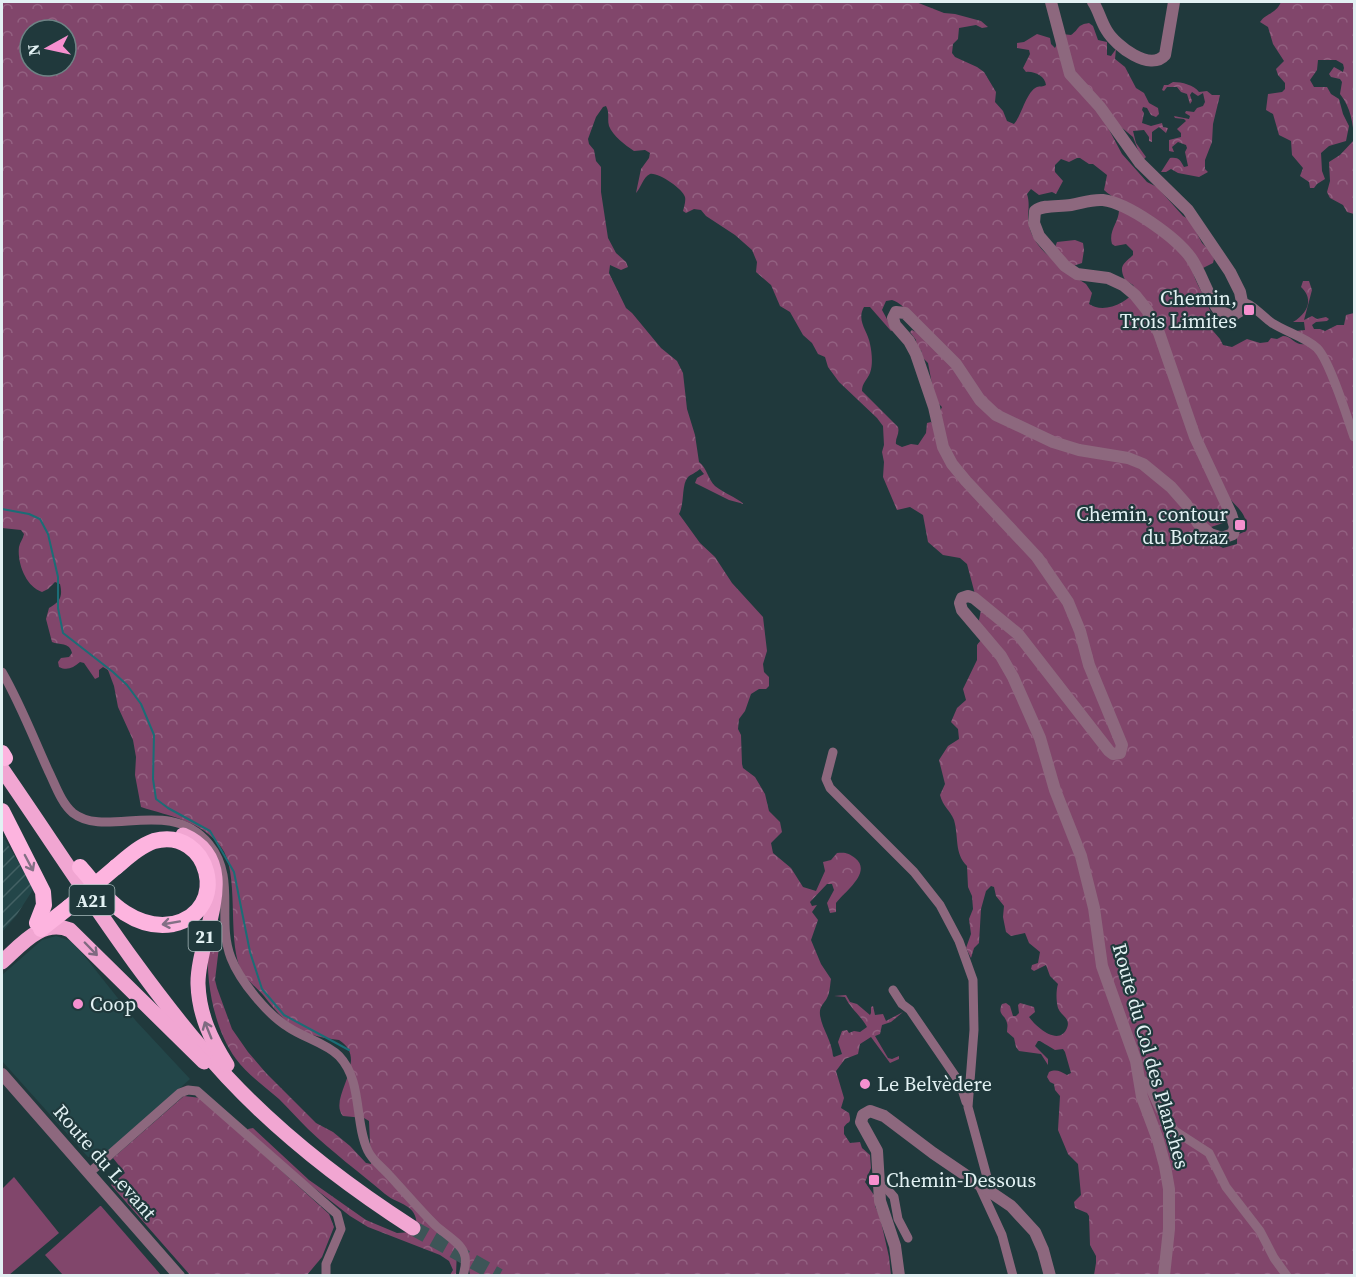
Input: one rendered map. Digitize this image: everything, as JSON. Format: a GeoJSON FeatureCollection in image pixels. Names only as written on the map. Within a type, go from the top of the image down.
{"type":"FeatureCollection","features":[{"type":"Feature","properties":{"kind":"highway","name":"A21"},"geometry":{"type":"LineString","coordinates":[[3,760],[80,867],[186,1027]]}},
{"type":"Feature","properties":{"kind":"highway","name":"A21"},"geometry":{"type":"LineString","coordinates":[[3,760],[132,960],[228,1077],[304,1149],[342,1180],[413,1228]]}},
{"type":"Feature","properties":{"kind":"highway"},"geometry":{"type":"LineString","coordinates":[[2,811],[42,888],[44,905],[39,926],[2,962]]}},
{"type":"Feature","properties":{"kind":"highway","name":"21"},"geometry":{"type":"LineString","coordinates":[[114,864],[138,840],[159,833],[185,836],[196,842],[209,857],[215,874],[215,892],[200,959],[199,1002],[205,1024],[216,1048],[264,1113]]}},
{"type":"Feature","properties":{"kind":"highway"},"geometry":{"type":"LineString","coordinates":[[2,952],[39,926],[66,904],[114,864],[148,843],[162,840],[179,842],[191,848],[201,859],[207,876],[207,892],[200,907],[185,919],[167,925],[147,923],[117,908],[80,867]]}},
{"type":"Feature","properties":{"kind":"highway"},"geometry":{"type":"LineString","coordinates":[[39,926],[60,926],[76,933],[201,1059],[264,1113]]}},
{"type":"Feature","properties":{"kind":"street"},"geometry":{"type":"LineString","coordinates":[[1051,2],[1071,74],[1100,107],[1140,163],[1171,191],[1195,220],[1230,272],[1240,292],[1242,302],[1251,306],[1275,325],[1319,350],[1329,368],[1354,437]]}},
{"type":"Feature","properties":{"kind":"street"},"geometry":{"type":"LineString","coordinates":[[1093,2],[1106,31],[1114,40],[1141,58],[1153,62],[1162,58],[1166,50],[1174,2]]}},
{"type":"Feature","properties":{"kind":"street","name":"Route du Col des Planches"},"geometry":{"type":"LineString","coordinates":[[1164,1275],[1169,1235],[1168,1182],[1164,1158],[1142,1097],[1136,1061],[1102,966],[1094,908],[1083,861],[1054,790],[1040,738],[1011,672],[996,650],[962,610],[960,605],[962,598],[968,596],[974,598],[1018,634],[1109,751],[1113,754],[1120,753],[1122,745],[1089,665],[1080,631],[1068,602],[1036,557],[952,464],[943,447],[934,407],[919,361],[912,345],[898,329],[893,318],[896,312],[905,313],[960,368],[980,400],[996,415],[1053,442],[1079,450],[1128,458],[1143,464],[1171,486],[1204,529],[1222,538],[1233,534],[1234,522],[1195,437],[1150,316],[1135,295],[1123,285],[1108,278],[1077,274],[1065,266],[1040,236],[1033,215],[1042,207],[1092,200],[1113,202],[1152,224],[1180,245],[1195,264],[1219,311],[1228,316],[1236,314],[1240,311],[1242,302]]}},
{"type":"Feature","properties":{"kind":"street"},"geometry":{"type":"LineString","coordinates":[[2,672],[60,795],[74,813],[95,821],[144,819],[170,822],[194,831],[209,843],[218,856],[224,874],[226,936],[237,970],[258,998],[282,1023],[340,1057],[354,1085],[368,1151],[429,1218],[463,1250],[465,1259],[463,1275]]}},
{"type":"Feature","properties":{"kind":"street"},"geometry":{"type":"LineString","coordinates":[[832,752],[826,778],[830,788],[914,872],[940,905],[960,940],[973,980],[974,1030],[968,1107]]}},
{"type":"Feature","properties":{"kind":"street"},"geometry":{"type":"LineString","coordinates":[[893,990],[902,1004],[910,1010],[960,1083],[987,1177],[981,1184]]}},
{"type":"Feature","properties":{"kind":"street"},"geometry":{"type":"LineString","coordinates":[[340,1057],[349,1051]]}},
{"type":"Feature","properties":{"kind":"street","name":"Route du Levant"},"geometry":{"type":"LineString","coordinates":[[2,1074],[179,1275]]}},
{"type":"Feature","properties":{"kind":"street"},"geometry":{"type":"LineString","coordinates":[[1139,1081],[1146,1082],[1150,1087],[1175,1131],[1209,1153],[1226,1187],[1260,1231],[1274,1258],[1287,1275]]}},
{"type":"Feature","properties":{"kind":"street"},"geometry":{"type":"LineString","coordinates":[[89,1173],[180,1093],[188,1090],[196,1091],[337,1214],[341,1229],[326,1264],[326,1275]]}},
{"type":"Feature","properties":{"kind":"street"},"geometry":{"type":"LineString","coordinates":[[899,1275],[895,1246],[881,1207],[877,1151],[861,1122],[863,1115],[870,1111],[881,1114],[1011,1206],[1032,1227],[1041,1243],[1050,1275]]}},
{"type":"Feature","properties":{"kind":"street"},"geometry":{"type":"LineString","coordinates":[[981,1184],[1002,1235],[1013,1275]]}},
{"type":"Feature","properties":{"kind":"street"},"geometry":{"type":"LineString","coordinates":[[879,1189],[887,1190],[894,1197],[898,1219],[908,1238]]}},
{"type":"Feature","properties":{"kind":"shaded area"},"geometry":{"type":"Polygon","coordinates":[[[2,835],[34,888],[16,916],[2,932],[2,835]]]}},
{"type":"Feature","properties":{"kind":"shaded area"},"geometry":{"type":"Polygon","coordinates":[[[56,936],[71,941],[136,1021],[190,1079],[104,1156],[88,1157],[2,1061],[2,975],[42,940],[56,936]]]}},
{"type":"Feature","properties":{"kind":"green space"},"geometry":{"type":"Polygon","coordinates":[[[2,2],[916,2],[944,13],[981,21],[988,27],[982,28],[976,25],[959,28],[958,39],[953,44],[952,53],[955,57],[984,72],[996,92],[995,102],[1003,111],[1007,121],[1014,124],[1033,90],[1046,85],[1036,73],[1026,72],[1023,68],[1030,54],[1029,50],[1017,48],[1017,43],[1024,42],[1037,34],[1050,38],[1055,48],[1062,34],[1071,35],[1080,26],[1089,23],[1093,26],[1098,40],[1107,42],[1107,55],[1111,56],[1116,49],[1115,59],[1125,67],[1136,88],[1144,93],[1149,103],[1158,108],[1159,114],[1156,117],[1143,107],[1142,123],[1151,126],[1162,123],[1163,127],[1168,128],[1166,133],[1159,127],[1152,132],[1152,142],[1149,141],[1144,130],[1133,131],[1136,143],[1146,157],[1144,159],[1138,150],[1133,137],[1115,122],[1106,124],[1122,154],[1147,182],[1157,187],[1183,216],[1190,220],[1202,243],[1210,251],[1214,259],[1213,263],[1193,273],[1210,310],[1217,318],[1208,320],[1207,324],[1223,345],[1232,347],[1247,339],[1260,343],[1268,342],[1271,338],[1277,339],[1283,336],[1299,344],[1305,344],[1296,331],[1305,330],[1304,322],[1293,322],[1307,307],[1304,320],[1312,316],[1317,319],[1326,317],[1329,319],[1327,321],[1316,322],[1312,325],[1314,329],[1325,331],[1337,325],[1344,325],[1346,315],[1354,313],[1354,1275],[1094,1275],[1096,1256],[1090,1245],[1089,1216],[1075,1208],[1074,1202],[1081,1195],[1078,1164],[1068,1154],[1058,1130],[1060,1096],[1054,1084],[1047,1077],[1049,1072],[1054,1071],[1067,1075],[1071,1073],[1065,1052],[1063,1049],[1055,1050],[1038,1041],[1035,1046],[1048,1059],[1048,1065],[1041,1054],[1019,1051],[1014,1038],[1007,1032],[1007,1023],[1000,1010],[1002,1004],[1006,1003],[1010,1006],[1013,1016],[1016,1016],[1019,1013],[1020,1003],[1034,1007],[1035,1012],[1029,1017],[1032,1021],[1042,1030],[1053,1036],[1059,1036],[1068,1025],[1067,1019],[1058,1008],[1056,996],[1058,984],[1050,976],[1046,965],[1034,971],[1031,969],[1032,965],[1038,963],[1040,952],[1029,943],[1025,933],[1011,936],[1006,932],[1003,917],[1004,906],[996,896],[994,887],[991,886],[986,891],[981,909],[979,943],[974,948],[971,958],[966,948],[971,934],[969,919],[973,909],[972,896],[968,887],[967,866],[958,850],[954,820],[940,795],[945,784],[939,760],[948,746],[959,739],[958,729],[951,722],[957,708],[966,700],[963,689],[977,660],[977,645],[981,640],[979,620],[981,610],[967,564],[960,558],[943,555],[928,542],[923,515],[910,507],[897,510],[883,477],[883,426],[839,382],[828,367],[825,357],[818,354],[812,343],[803,335],[790,312],[780,306],[771,285],[756,272],[757,262],[752,250],[701,210],[694,209],[686,213],[683,211],[685,197],[664,178],[650,174],[636,193],[641,169],[650,153],[645,150],[634,151],[616,137],[609,126],[606,106],[596,117],[588,139],[594,150],[596,161],[601,167],[601,192],[608,238],[616,253],[628,267],[621,270],[610,265],[609,273],[626,308],[661,348],[677,361],[683,373],[687,409],[695,435],[699,462],[715,486],[744,504],[729,500],[695,483],[697,478],[704,474],[700,469],[686,480],[679,514],[700,543],[715,557],[732,583],[763,617],[767,651],[763,664],[764,672],[769,677],[769,686],[751,694],[745,711],[739,719],[738,729],[741,735],[743,768],[755,777],[765,794],[769,811],[780,822],[782,832],[771,843],[773,853],[791,868],[803,887],[816,891],[825,871],[823,862],[831,860],[837,853],[849,854],[860,864],[861,869],[855,882],[836,903],[836,912],[830,913],[827,903],[834,890],[832,884],[827,884],[810,902],[812,906],[817,905],[812,912],[818,920],[811,940],[821,964],[831,979],[828,996],[820,1012],[833,1056],[842,1054],[838,1042],[842,1031],[860,1032],[867,1027],[845,997],[834,996],[846,995],[850,1002],[857,1004],[870,1015],[873,1006],[875,1015],[883,1014],[886,1021],[903,1012],[891,1022],[882,1025],[880,1034],[875,1036],[888,1058],[899,1056],[899,1059],[890,1063],[871,1037],[860,1044],[858,1054],[845,1059],[836,1071],[844,1098],[841,1108],[849,1113],[850,1117],[850,1121],[844,1127],[844,1134],[850,1143],[860,1142],[862,1148],[870,1155],[871,1168],[865,1182],[876,1198],[875,1206],[880,1217],[891,1275],[470,1275],[465,1247],[457,1248],[456,1275],[450,1275],[453,1270],[449,1261],[440,1255],[368,1227],[350,1216],[290,1169],[248,1132],[248,1129],[253,1128],[309,1180],[366,1220],[397,1233],[413,1232],[417,1226],[414,1213],[410,1209],[385,1194],[326,1146],[246,1070],[230,1050],[218,1022],[210,992],[208,961],[215,943],[219,947],[215,980],[217,988],[232,1029],[248,1052],[316,1123],[333,1132],[366,1163],[371,1164],[369,1121],[364,1118],[343,1116],[340,1108],[340,1099],[350,1068],[351,1058],[348,1048],[339,1040],[314,1035],[296,1028],[280,1015],[242,972],[234,939],[232,888],[227,858],[213,838],[195,825],[141,807],[135,775],[136,757],[133,740],[118,707],[108,670],[103,667],[99,670],[99,677],[95,679],[84,663],[80,662],[67,669],[59,667],[58,662],[61,658],[69,657],[72,653],[71,649],[67,645],[52,642],[46,619],[49,608],[60,599],[60,584],[55,582],[42,592],[36,589],[24,574],[19,553],[24,534],[21,530],[2,528],[2,2]],[[1080,158],[1069,162],[1061,159],[1055,165],[1055,172],[1063,181],[1056,194],[1052,192],[1039,195],[1031,189],[1027,194],[1028,219],[1033,236],[1051,258],[1057,242],[1075,240],[1083,243],[1082,263],[1073,266],[1075,277],[1086,284],[1092,293],[1089,304],[1101,308],[1121,303],[1136,290],[1125,280],[1122,271],[1123,265],[1133,255],[1133,251],[1126,244],[1115,246],[1112,244],[1112,232],[1119,212],[1116,200],[1104,190],[1107,175],[1093,164],[1080,158]],[[886,301],[882,310],[893,330],[891,331],[870,307],[864,307],[861,317],[869,339],[872,359],[870,373],[862,391],[898,427],[896,444],[902,447],[911,444],[918,445],[926,433],[927,423],[931,422],[933,425],[942,407],[935,400],[928,363],[923,358],[921,350],[917,351],[916,340],[910,332],[912,330],[918,333],[905,309],[897,302],[886,301]],[[1231,500],[1222,507],[1223,523],[1211,527],[1205,535],[1223,548],[1237,544],[1237,535],[1246,531],[1243,514],[1231,500]]]}},
{"type":"Feature","properties":{"kind":"green space"},"geometry":{"type":"Polygon","coordinates":[[[1281,2],[1354,2],[1354,140],[1351,116],[1340,94],[1342,82],[1329,74],[1334,67],[1343,72],[1343,64],[1336,60],[1318,60],[1317,70],[1310,80],[1314,87],[1327,87],[1331,94],[1339,99],[1349,126],[1346,141],[1329,146],[1321,153],[1325,179],[1314,188],[1310,188],[1309,182],[1300,176],[1303,168],[1292,155],[1291,141],[1279,135],[1273,114],[1266,110],[1268,94],[1282,92],[1285,89],[1285,83],[1276,69],[1284,61],[1273,44],[1268,27],[1260,22],[1281,2]]]}},
{"type":"Feature","properties":{"kind":"green space"},"geometry":{"type":"Polygon","coordinates":[[[1173,82],[1188,84],[1199,92],[1207,91],[1212,95],[1220,95],[1213,124],[1212,142],[1205,160],[1205,169],[1208,172],[1199,177],[1178,173],[1171,169],[1161,172],[1170,158],[1179,160],[1184,167],[1188,166],[1186,145],[1178,142],[1172,147],[1174,152],[1169,151],[1169,140],[1181,137],[1177,129],[1186,121],[1174,116],[1189,119],[1190,116],[1185,113],[1186,111],[1194,112],[1205,102],[1203,93],[1198,96],[1192,92],[1190,104],[1187,94],[1181,92],[1177,87],[1167,87],[1164,91],[1162,90],[1164,85],[1173,82]]]}},
{"type":"Feature","properties":{"kind":"green space"},"geometry":{"type":"Polygon","coordinates":[[[1354,140],[1354,214],[1347,212],[1343,205],[1330,198],[1327,192],[1330,181],[1329,162],[1340,155],[1354,140]]]}},
{"type":"Feature","properties":{"kind":"green space"},"geometry":{"type":"Polygon","coordinates":[[[1303,281],[1309,281],[1312,290],[1308,305],[1307,296],[1301,287],[1303,281]]]}},
{"type":"Feature","properties":{"kind":"green space"},"geometry":{"type":"Polygon","coordinates":[[[184,1096],[201,1098],[329,1214],[334,1227],[322,1257],[307,1275],[190,1275],[111,1185],[125,1173],[113,1158],[184,1096]]]}},
{"type":"Feature","properties":{"kind":"green space"},"geometry":{"type":"Polygon","coordinates":[[[14,1177],[59,1233],[9,1275],[2,1275],[2,1189],[14,1177]]]}},
{"type":"Feature","properties":{"kind":"green space"},"geometry":{"type":"Polygon","coordinates":[[[100,1206],[161,1275],[63,1275],[45,1255],[100,1206]]]}},
{"type":"Feature","properties":{"kind":"waterway"},"geometry":{"type":"LineString","coordinates":[[2,509],[29,514],[40,519],[48,534],[58,577],[58,608],[63,633],[113,672],[127,685],[141,704],[154,735],[153,779],[156,799],[210,831],[234,872],[250,952],[262,989],[284,1015],[349,1050]]}},
{"type":"Feature","properties":{"kind":"tunnel"},"geometry":{"type":"LineString","coordinates":[[413,1228],[499,1276]]}},
{"type":"Feature","properties":{"kind":"place","name":"Chemin, Trois Limites"},"geometry":{"type":"Point","coordinates":[1249,310]}},
{"type":"Feature","properties":{"kind":"place","name":"Chemin, contour du Botzaz"},"geometry":{"type":"Point","coordinates":[1240,525]}},
{"type":"Feature","properties":{"kind":"place","name":"Coop"},"geometry":{"type":"Point","coordinates":[78,1004]}},
{"type":"Feature","properties":{"kind":"place","name":"Le Belvèdere"},"geometry":{"type":"Point","coordinates":[865,1084]}},
{"type":"Feature","properties":{"kind":"place","name":"Chemin-Dessous"},"geometry":{"type":"Point","coordinates":[874,1180]}}]}
